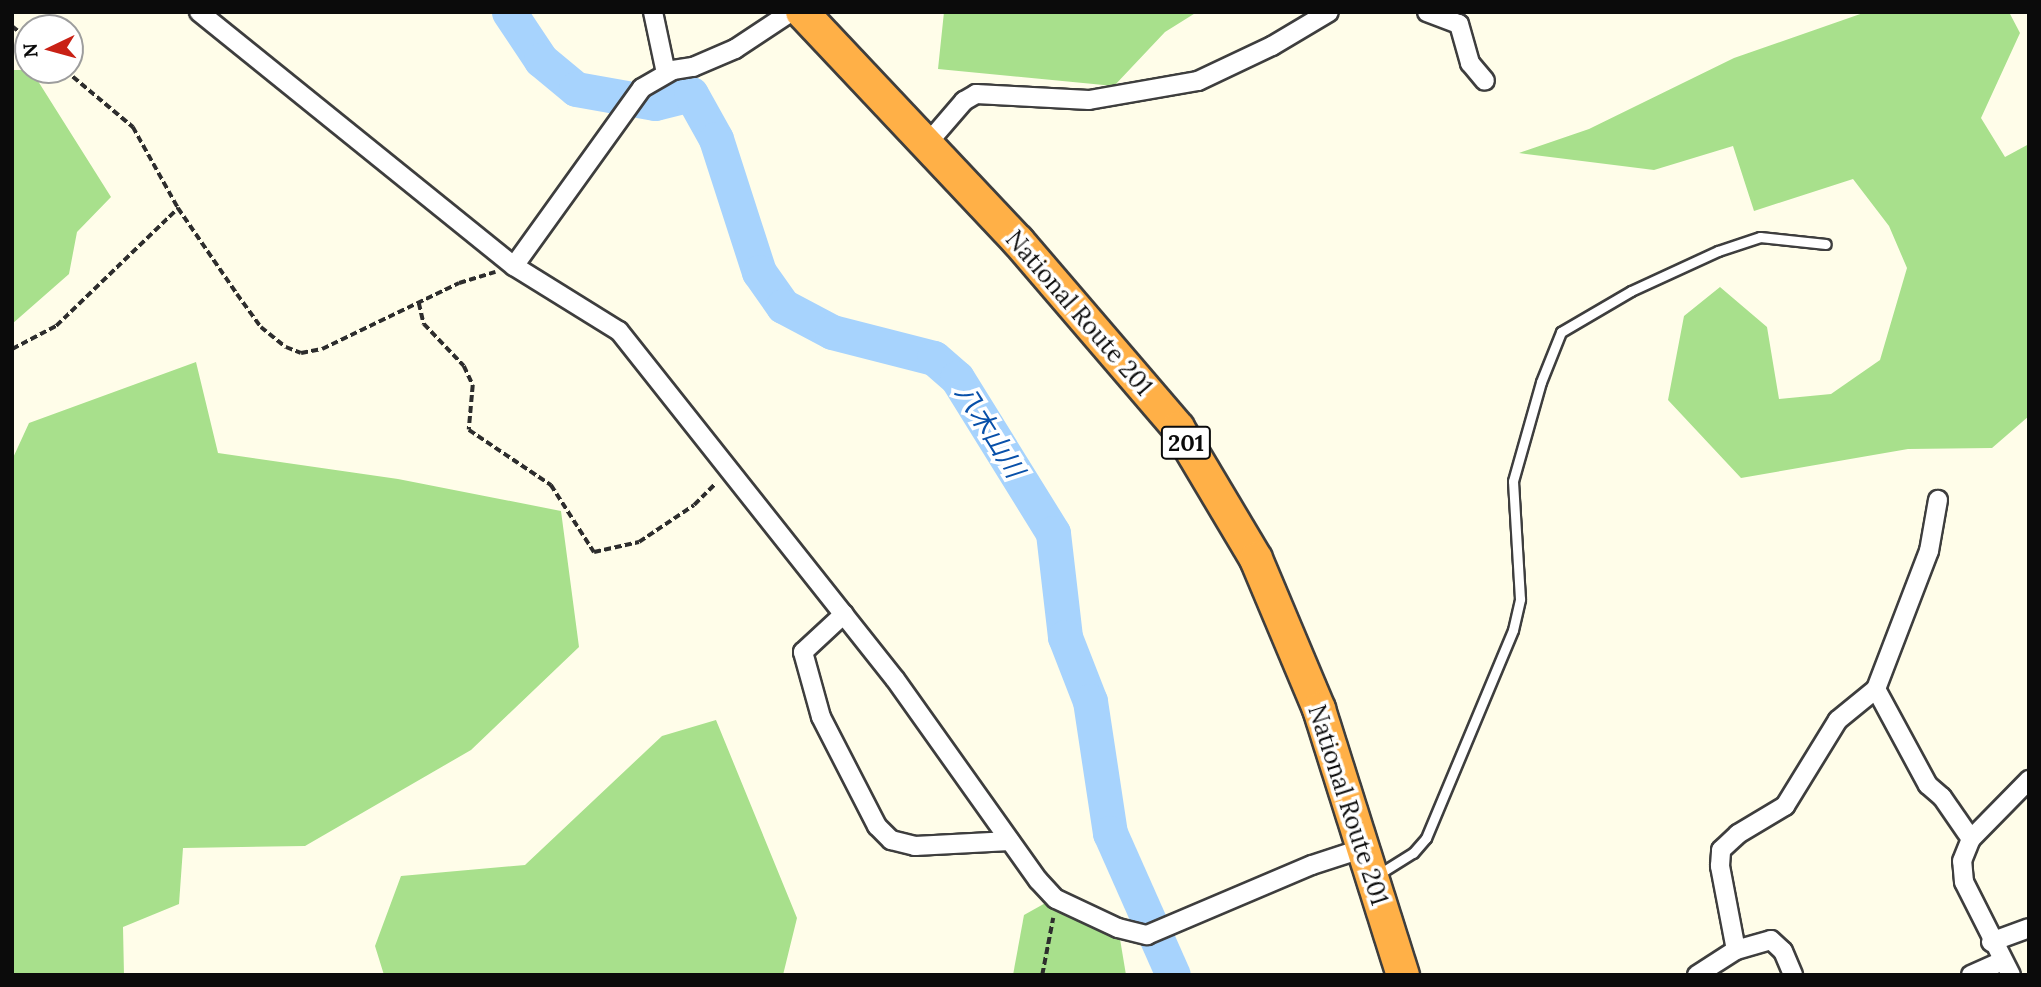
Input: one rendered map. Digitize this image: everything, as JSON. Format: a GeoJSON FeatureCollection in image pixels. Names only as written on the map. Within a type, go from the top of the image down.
{"type":"FeatureCollection","features":[{"type":"Feature","properties":{"kind":"highway","name":"National Route 201"},"geometry":{"type":"LineString","coordinates":[[802,12],[1018,241],[1178,428],[1256,559],[1319,709],[1361,849],[1403,975]]}},
{"type":"Feature","properties":{"kind":"street"},"geometry":{"type":"LineString","coordinates":[[199,12],[514,266],[619,331],[844,614],[1010,841],[1056,899],[1118,928],[1154,932],[1312,864],[1361,849]]}},
{"type":"Feature","properties":{"kind":"street"},"geometry":{"type":"LineString","coordinates":[[653,12],[666,74]]}},
{"type":"Feature","properties":{"kind":"street"},"geometry":{"type":"LineString","coordinates":[[514,266],[642,88],[666,74],[735,49],[791,12]]}},
{"type":"Feature","properties":{"kind":"street"},"geometry":{"type":"LineString","coordinates":[[927,144],[964,100],[976,94],[1089,100],[1198,81],[1329,12]]}},
{"type":"Feature","properties":{"kind":"street"},"geometry":{"type":"LineString","coordinates":[[1427,12],[1459,24],[1470,63],[1485,81]]}},
{"type":"Feature","properties":{"kind":"street"},"geometry":{"type":"LineString","coordinates":[[1735,950],[1720,866],[1721,850],[1738,834],[1786,807],[1838,720],[1875,689],[1929,551],[1938,500]]}},
{"type":"Feature","properties":{"kind":"street"},"geometry":{"type":"LineString","coordinates":[[844,614],[803,652],[821,717],[877,826],[891,839],[915,846],[1010,841]]}},
{"type":"Feature","properties":{"kind":"street"},"geometry":{"type":"LineString","coordinates":[[1875,689],[1928,785],[1957,816],[1971,839]]}},
{"type":"Feature","properties":{"kind":"street"},"geometry":{"type":"LineString","coordinates":[[1971,975],[2007,968],[1964,882],[1962,861],[1971,839],[2029,780]]}},
{"type":"Feature","properties":{"kind":"street"},"geometry":{"type":"LineString","coordinates":[[1992,942],[2029,928]]}},
{"type":"Feature","properties":{"kind":"street"},"geometry":{"type":"LineString","coordinates":[[1697,975],[1735,950],[1763,941],[1777,943],[1793,975]]}},
{"type":"Feature","properties":{"kind":"lane"},"geometry":{"type":"LineString","coordinates":[[1371,879],[1413,853],[1426,838],[1513,630],[1520,599],[1513,481],[1541,382],[1561,332],[1631,291],[1760,237],[1826,244]]}},
{"type":"Feature","properties":{"kind":"path"},"geometry":{"type":"LineString","coordinates":[[82,84],[133,127],[178,208],[261,327],[301,353],[323,349],[459,283],[514,266]]}},
{"type":"Feature","properties":{"kind":"path"},"geometry":{"type":"LineString","coordinates":[[12,349],[56,326],[178,208]]}},
{"type":"Feature","properties":{"kind":"path"},"geometry":{"type":"LineString","coordinates":[[419,303],[424,324],[464,366],[473,385],[469,430],[551,485],[594,552],[639,542],[694,505],[730,470]]}},
{"type":"Feature","properties":{"kind":"path"},"geometry":{"type":"LineString","coordinates":[[1042,975],[1056,899]]}},
{"type":"Feature","properties":{"kind":"green space"},"geometry":{"type":"Polygon","coordinates":[[[944,12],[1197,12],[1165,32],[1114,86],[938,69],[944,12]]]}},
{"type":"Feature","properties":{"kind":"green space"},"geometry":{"type":"Polygon","coordinates":[[[1866,12],[2009,12],[2020,33],[1981,118],[2005,157],[2029,144],[2029,416],[1992,448],[1908,449],[1741,478],[1668,400],[1684,316],[1720,287],[1767,327],[1779,399],[1831,394],[1880,360],[1907,268],[1889,226],[1853,179],[1754,211],[1733,146],[1654,170],[1519,153],[1589,129],[1734,58],[1866,12]]]}},
{"type":"Feature","properties":{"kind":"green space"},"geometry":{"type":"Polygon","coordinates":[[[14,70],[14,84],[40,84],[111,197],[77,232],[69,274],[12,324],[14,70]]]}},
{"type":"Feature","properties":{"kind":"green space"},"geometry":{"type":"Polygon","coordinates":[[[196,362],[218,453],[398,479],[561,511],[579,647],[471,750],[305,846],[183,848],[179,904],[123,927],[124,975],[12,975],[12,460],[29,423],[196,362]]]}},
{"type":"Feature","properties":{"kind":"green space"},"geometry":{"type":"Polygon","coordinates":[[[716,720],[797,918],[783,975],[384,975],[375,946],[401,876],[525,865],[662,736],[716,720]]]}},
{"type":"Feature","properties":{"kind":"green space"},"geometry":{"type":"Polygon","coordinates":[[[1049,901],[1118,927],[1126,975],[1013,975],[1024,915],[1049,901]]]}},
{"type":"Feature","properties":{"kind":"waterway","name":"八木山川"},"geometry":{"type":"LineString","coordinates":[[509,12],[541,60],[576,89],[655,103],[691,94],[716,139],[759,272],[783,306],[832,332],[934,358],[957,378],[1053,533],[1065,637],[1090,701],[1110,833],[1173,975]]}}]}
